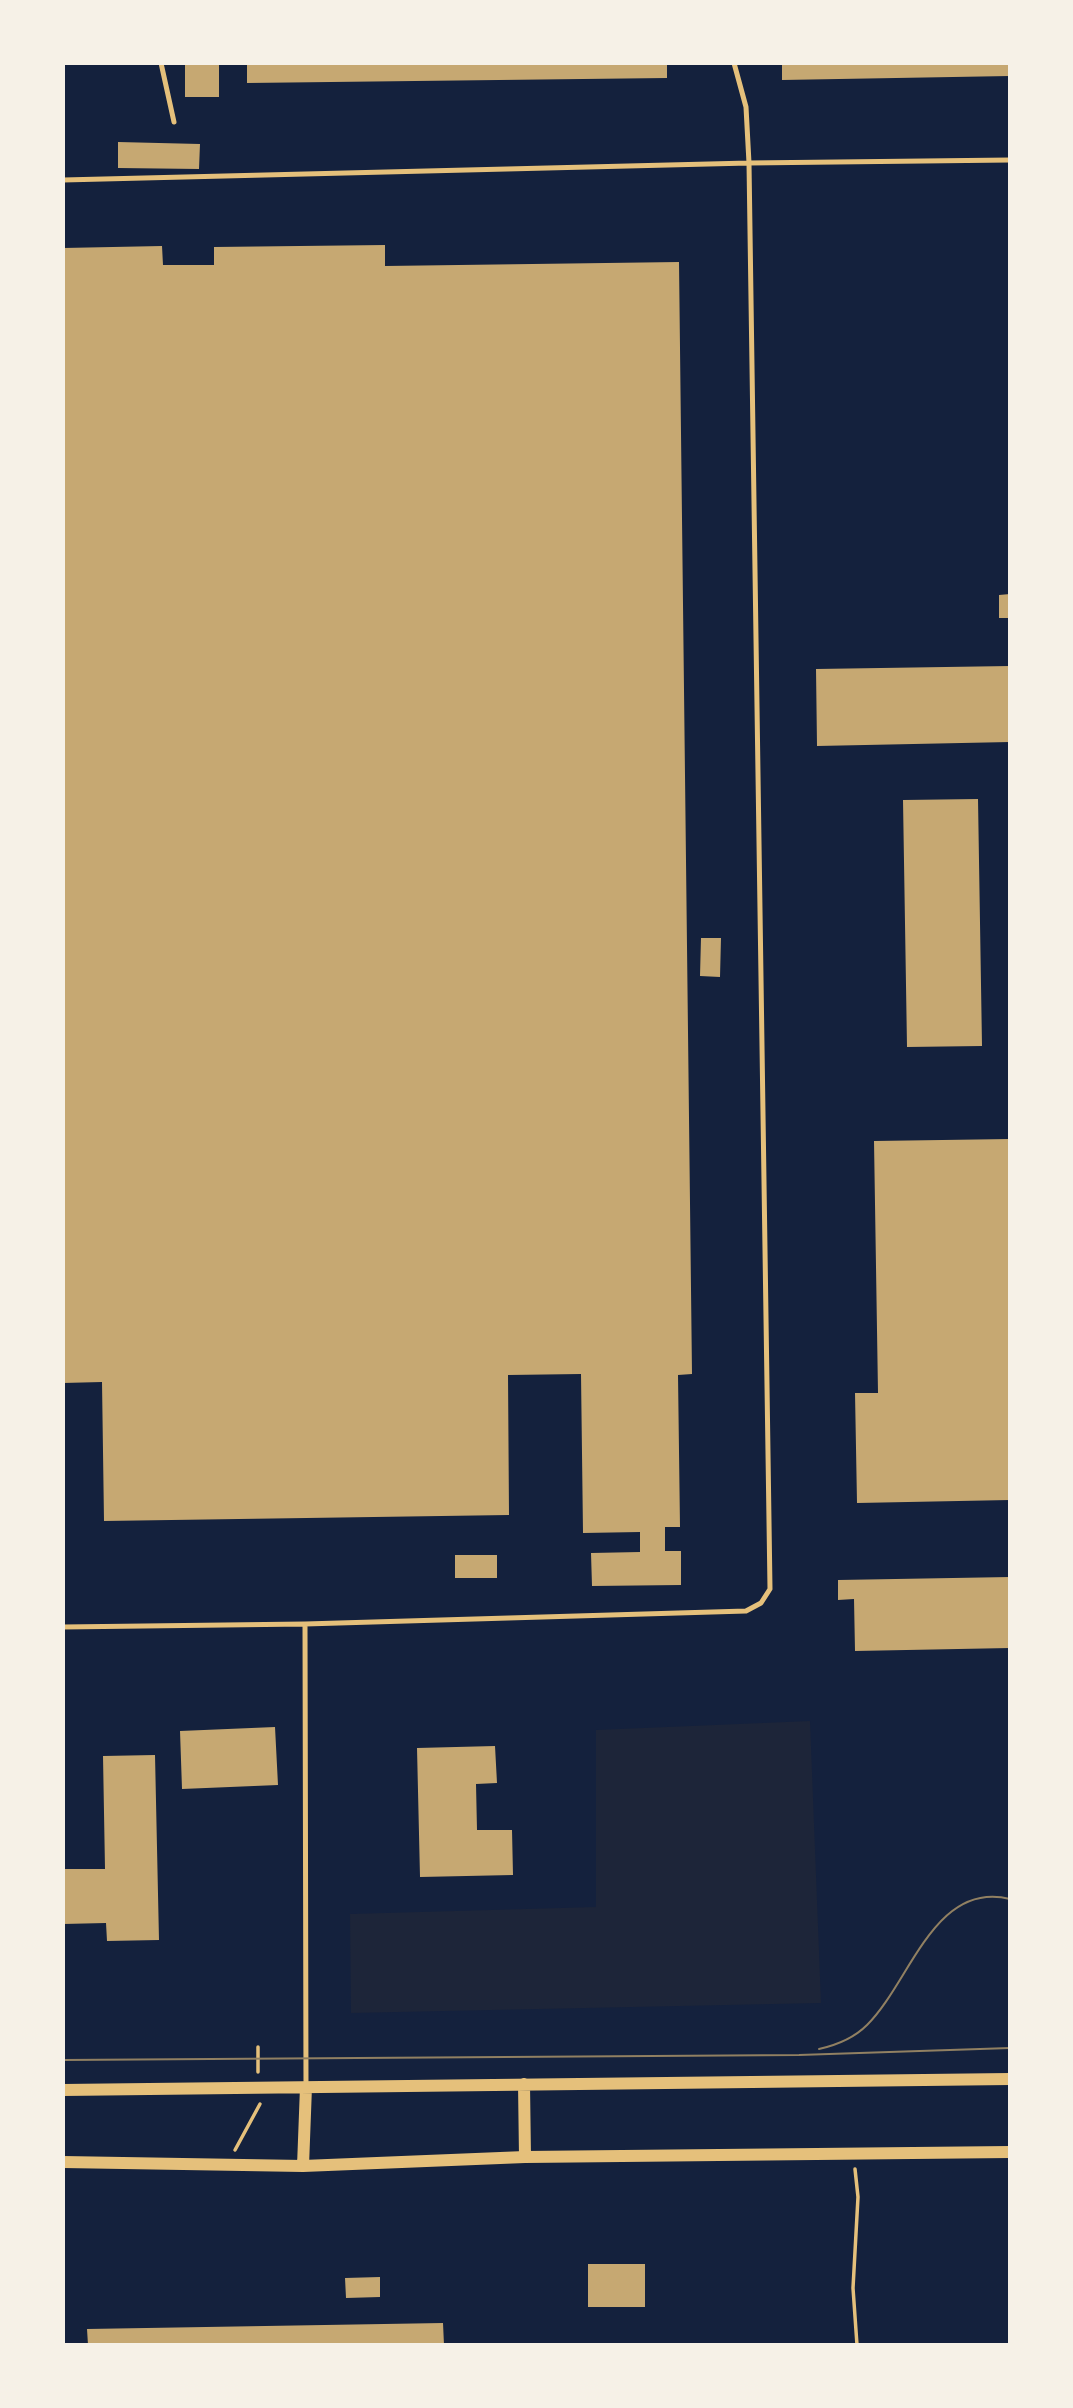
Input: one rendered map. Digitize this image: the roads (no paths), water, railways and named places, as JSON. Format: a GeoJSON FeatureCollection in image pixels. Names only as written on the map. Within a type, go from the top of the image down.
{"type":"FeatureCollection","features":[{"type":"Feature","properties":{"kind":"street"},"geometry":{"type":"LineString","coordinates":[[63,2090],[1010,2079]]}},
{"type":"Feature","properties":{"kind":"street"},"geometry":{"type":"LineString","coordinates":[[524,2084],[525,2157]]}},
{"type":"Feature","properties":{"kind":"street"},"geometry":{"type":"LineString","coordinates":[[303,2166],[306,2087]]}},
{"type":"Feature","properties":{"kind":"street"},"geometry":{"type":"LineString","coordinates":[[63,2162],[303,2166],[525,2157],[1010,2152]]}},
{"type":"Feature","properties":{"kind":"lane"},"geometry":{"type":"LineString","coordinates":[[161,63],[174,122]]}},
{"type":"Feature","properties":{"kind":"lane"},"geometry":{"type":"LineString","coordinates":[[63,1627],[305,1624],[746,1611],[761,1602],[771,1589],[748,163],[746,107],[734,63]]}},
{"type":"Feature","properties":{"kind":"lane"},"geometry":{"type":"LineString","coordinates":[[63,180],[748,163],[1010,160]]}},
{"type":"Feature","properties":{"kind":"lane"},"geometry":{"type":"LineString","coordinates":[[305,1624],[306,2087]]}},
{"type":"Feature","properties":{"kind":"tram line"},"geometry":{"type":"LineString","coordinates":[[819,2049],[845,2040],[867,2025],[882,2007],[926,1939],[943,1919],[962,1905],[984,1897],[1010,1899]]}},
{"type":"Feature","properties":{"kind":"tram line"},"geometry":{"type":"LineString","coordinates":[[63,2060],[799,2055],[1010,2048]]}}]}
